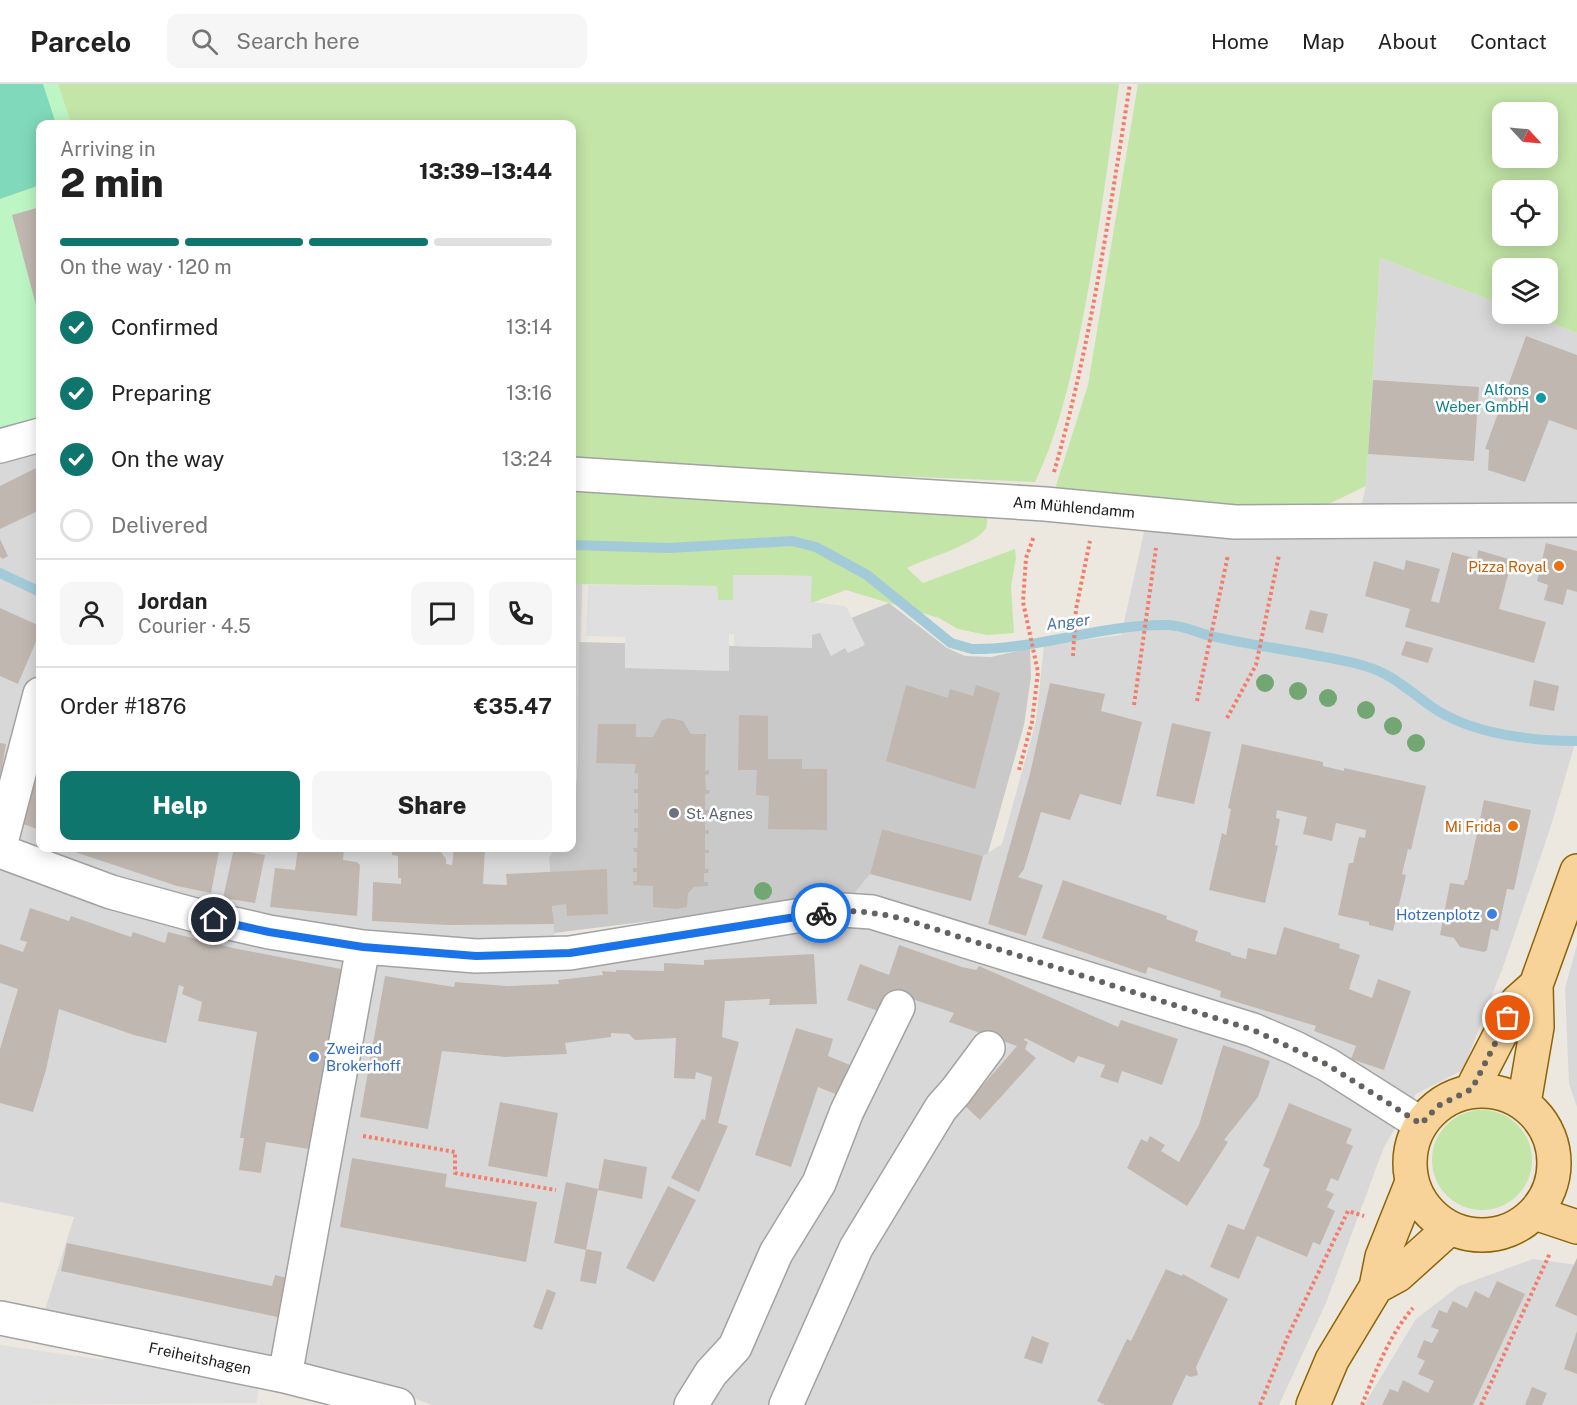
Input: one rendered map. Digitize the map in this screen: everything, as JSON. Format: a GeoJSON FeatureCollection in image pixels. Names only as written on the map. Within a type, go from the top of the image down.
{"type":"FeatureCollection","features":[{"type":"Feature","properties":{"kind":"main road"},"geometry":{"type":"LineString","coordinates":[[1524,1103],[1537,1027],[1536,985],[1577,871]]}},
{"type":"Feature","properties":{"kind":"main road"},"geometry":{"type":"LineString","coordinates":[[1472,1089],[1517,1002],[1536,985]]}},
{"type":"Feature","properties":{"kind":"main road"},"geometry":{"type":"LineString","coordinates":[[1472,1089],[1497,1092],[1524,1103],[1538,1117],[1549,1135],[1566,1176],[1549,1190],[1535,1213],[1523,1223],[1500,1233],[1474,1235],[1449,1228],[1433,1216],[1420,1201],[1412,1182],[1410,1162],[1413,1142],[1421,1124],[1438,1106],[1472,1089]]}},
{"type":"Feature","properties":{"kind":"main road"},"geometry":{"type":"LineString","coordinates":[[1312,1405],[1332,1360],[1376,1287],[1382,1257],[1412,1182]]}},
{"type":"Feature","properties":{"kind":"main road"},"geometry":{"type":"LineString","coordinates":[[1535,1213],[1572,1226]]}},
{"type":"Feature","properties":{"kind":"main road"},"geometry":{"type":"LineString","coordinates":[[1376,1287],[1398,1275],[1449,1228]]}},
{"type":"Feature","properties":{"kind":"street"},"geometry":{"type":"LineString","coordinates":[[0,446],[36,436]]}},
{"type":"Feature","properties":{"kind":"street","name":"Am Mühlendamm"},"geometry":{"type":"LineString","coordinates":[[576,474],[1045,504],[1235,522],[1577,520]]}},
{"type":"Feature","properties":{"kind":"street"},"geometry":{"type":"LineString","coordinates":[[0,846],[36,709]]}},
{"type":"Feature","properties":{"kind":"street"},"geometry":{"type":"LineString","coordinates":[[0,851],[111,892],[269,932],[363,947],[476,956],[570,953],[802,915],[842,910],[872,912],[1253,1030],[1328,1065],[1421,1124]]}},
{"type":"Feature","properties":{"kind":"street"},"geometry":{"type":"LineString","coordinates":[[285,1376],[363,947]]}},
{"type":"Feature","properties":{"kind":"street"},"geometry":{"type":"LineString","coordinates":[[691,1405],[701,1385],[735,1347],[776,1253],[819,1183],[847,1111],[898,1007]]}},
{"type":"Feature","properties":{"kind":"street"},"geometry":{"type":"LineString","coordinates":[[786,1405],[856,1248],[940,1108],[988,1048]]}},
{"type":"Feature","properties":{"kind":"street","name":"Freiheitshagen"},"geometry":{"type":"LineString","coordinates":[[0,1318],[285,1376],[398,1405]]}},
{"type":"Feature","properties":{"kind":"path"},"geometry":{"type":"LineString","coordinates":[[1019,770],[1032,722],[1038,672],[1023,602],[1026,558],[1045,504],[1076,396],[1099,283],[1130,84]]}},
{"type":"Feature","properties":{"kind":"path"},"geometry":{"type":"LineString","coordinates":[[1073,656],[1076,609],[1097,508]]}},
{"type":"Feature","properties":{"kind":"path"},"geometry":{"type":"LineString","coordinates":[[1134,705],[1150,604],[1160,514]]}},
{"type":"Feature","properties":{"kind":"path"},"geometry":{"type":"LineString","coordinates":[[1197,701],[1235,522]]}},
{"type":"Feature","properties":{"kind":"path"},"geometry":{"type":"LineString","coordinates":[[1227,718],[1256,665],[1287,522]]}},
{"type":"Feature","properties":{"kind":"path"},"geometry":{"type":"LineString","coordinates":[[330,1130],[455,1152],[455,1173],[556,1190]]}},
{"type":"Feature","properties":{"kind":"path"},"geometry":{"type":"LineString","coordinates":[[1260,1405],[1288,1336],[1348,1210],[1394,1226]]}},
{"type":"Feature","properties":{"kind":"path"},"geometry":{"type":"LineString","coordinates":[[1481,1405],[1546,1259],[1572,1226]]}},
{"type":"Feature","properties":{"kind":"path"},"geometry":{"type":"LineString","coordinates":[[1362,1405],[1377,1370],[1401,1325],[1420,1301]]}},
{"type":"Feature","properties":{"kind":"shaded area"},"geometry":{"type":"Polygon","coordinates":[[[1380,258],[1492,301],[1492,324],[1552,324],[1577,333],[1577,737],[1550,829],[1503,967],[1463,1070],[1416,1094],[1384,1147],[1326,1303],[1279,1405],[432,1405],[408,1396],[44,1313],[74,1217],[0,1202],[0,449],[36,439],[36,852],[553,852],[549,857],[556,957],[836,915],[870,874],[882,829],[983,856],[1002,844],[1036,721],[1044,645],[1121,635],[1147,519],[1354,535],[1366,486],[1380,258]]]}},
{"type":"Feature","properties":{"kind":"shaded area"},"geometry":{"type":"Polygon","coordinates":[[[576,552],[583,552],[576,778],[576,552]]]}},
{"type":"Feature","properties":{"kind":"shaded area"},"geometry":{"type":"Polygon","coordinates":[[[733,575],[812,576],[811,602],[846,606],[865,645],[848,653],[845,648],[831,656],[820,633],[812,635],[812,648],[734,646],[734,634],[729,634],[729,671],[625,668],[625,637],[586,636],[588,585],[717,586],[718,600],[733,600],[733,575]]]}},
{"type":"Feature","properties":{"kind":"shaded area"},"geometry":{"type":"Polygon","coordinates":[[[889,603],[947,648],[965,656],[991,657],[1030,648],[1031,677],[1024,725],[988,853],[983,856],[882,829],[870,874],[852,896],[554,933],[549,857],[553,852],[576,852],[579,642],[778,647],[889,603]]]}},
{"type":"Feature","properties":{"kind":"shaded area"},"geometry":{"type":"Polygon","coordinates":[[[1577,945],[1577,1107],[1569,1084],[1565,988],[1577,945]]]}},
{"type":"Feature","properties":{"kind":"shaded area"},"geometry":{"type":"Polygon","coordinates":[[[1533,1259],[1577,1265],[1577,1405],[1364,1405],[1416,1319],[1459,1286],[1533,1259]]]}},
{"type":"Feature","properties":{"kind":"shaded area"},"geometry":{"type":"Polygon","coordinates":[[[0,1345],[104,1360],[105,1351],[259,1385],[257,1403],[0,1405],[0,1345]]]}},
{"type":"Feature","properties":{"kind":"green space"},"geometry":{"type":"Polygon","coordinates":[[[0,84],[58,84],[70,120],[36,120],[36,431],[0,442],[0,84]]]}},
{"type":"Feature","properties":{"kind":"green space"},"geometry":{"type":"Polygon","coordinates":[[[0,84],[43,84],[55,120],[36,120],[36,186],[0,199],[0,84]]]}},
{"type":"Feature","properties":{"kind":"green space"},"geometry":{"type":"Polygon","coordinates":[[[58,84],[1119,84],[1096,246],[1078,342],[1061,414],[1035,482],[576,462],[576,120],[70,120],[58,84]]]}},
{"type":"Feature","properties":{"kind":"green space"},"geometry":{"type":"Polygon","coordinates":[[[1138,84],[1577,84],[1577,333],[1552,324],[1558,324],[1558,258],[1492,258],[1492,301],[1380,258],[1366,486],[1310,513],[1054,492],[1088,385],[1138,84]]]}},
{"type":"Feature","properties":{"kind":"green space"},"geometry":{"type":"Polygon","coordinates":[[[576,480],[986,510],[987,526],[973,540],[907,568],[923,583],[1015,549],[1016,558],[1011,586],[1014,633],[987,635],[958,629],[939,618],[846,590],[811,603],[811,576],[733,575],[733,600],[718,600],[717,586],[576,584],[576,480]]]}},
{"type":"Feature","properties":{"kind":"green space"},"geometry":{"type":"Polygon","coordinates":[[[1482,1110],[1501,1114],[1517,1125],[1528,1141],[1532,1160],[1528,1179],[1517,1195],[1501,1206],[1482,1210],[1463,1206],[1447,1195],[1436,1179],[1432,1160],[1436,1141],[1447,1125],[1463,1114],[1482,1110]]]}},
{"type":"Feature","properties":{"kind":"building"},"geometry":{"type":"Polygon","coordinates":[[[36,208],[36,305],[12,215],[36,208]]]}},
{"type":"Feature","properties":{"kind":"building","name":"Alfons Weber GmbH"},"geometry":{"type":"Polygon","coordinates":[[[1526,336],[1577,355],[1577,430],[1549,420],[1525,482],[1488,470],[1489,450],[1485,449],[1526,336]]]}},
{"type":"Feature","properties":{"kind":"building"},"geometry":{"type":"Polygon","coordinates":[[[1373,380],[1479,387],[1474,461],[1368,454],[1373,380]]]}},
{"type":"Feature","properties":{"kind":"building"},"geometry":{"type":"Polygon","coordinates":[[[36,468],[36,512],[0,529],[0,486],[36,468]]]}},
{"type":"Feature","properties":{"kind":"building"},"geometry":{"type":"Polygon","coordinates":[[[0,539],[8,556],[3,559],[0,557],[0,539]]]}},
{"type":"Feature","properties":{"kind":"building","name":"Pizza Royal"},"geometry":{"type":"Polygon","coordinates":[[[1546,543],[1577,551],[1577,592],[1567,589],[1563,605],[1544,600],[1548,585],[1537,581],[1546,543]]]}},
{"type":"Feature","properties":{"kind":"building"},"geometry":{"type":"Polygon","coordinates":[[[1478,550],[1512,560],[1499,609],[1546,622],[1534,663],[1405,627],[1410,609],[1365,596],[1374,561],[1404,570],[1406,560],[1440,569],[1431,601],[1439,603],[1452,552],[1477,559],[1478,550]]]}},
{"type":"Feature","properties":{"kind":"building"},"geometry":{"type":"Polygon","coordinates":[[[0,608],[36,624],[36,641],[18,684],[0,676],[0,608]]]}},
{"type":"Feature","properties":{"kind":"building"},"geometry":{"type":"Polygon","coordinates":[[[1310,610],[1328,614],[1323,633],[1305,629],[1310,610]]]}},
{"type":"Feature","properties":{"kind":"building"},"geometry":{"type":"Polygon","coordinates":[[[1406,641],[1433,648],[1428,663],[1401,655],[1406,641]]]}},
{"type":"Feature","properties":{"kind":"building"},"geometry":{"type":"Polygon","coordinates":[[[1534,680],[1559,686],[1554,711],[1529,706],[1534,680]]]}},
{"type":"Feature","properties":{"kind":"building"},"geometry":{"type":"Polygon","coordinates":[[[1050,683],[1105,694],[1101,711],[1142,722],[1121,805],[1080,794],[1070,820],[1041,812],[1024,869],[1018,877],[1043,885],[1026,936],[988,924],[1030,774],[1050,683]]]}},
{"type":"Feature","properties":{"kind":"building"},"geometry":{"type":"Polygon","coordinates":[[[906,685],[948,698],[950,689],[973,696],[976,685],[1000,693],[975,789],[886,761],[906,685]]]}},
{"type":"Feature","properties":{"kind":"building"},"geometry":{"type":"Polygon","coordinates":[[[739,715],[768,716],[768,759],[802,759],[802,769],[827,769],[827,830],[768,829],[769,796],[756,795],[757,770],[738,770],[739,715]]]}},
{"type":"Feature","properties":{"kind":"building","name":"St. Agnes"},"geometry":{"type":"Polygon","coordinates":[[[669,718],[683,721],[691,734],[706,734],[705,771],[709,770],[709,774],[705,775],[706,790],[710,790],[709,794],[705,794],[705,810],[709,810],[709,814],[705,814],[705,830],[709,830],[709,834],[705,834],[705,850],[709,850],[709,853],[705,853],[705,869],[709,869],[708,873],[704,873],[704,882],[708,882],[708,886],[694,887],[688,893],[687,907],[677,909],[653,907],[653,886],[633,885],[633,881],[637,881],[637,872],[633,872],[633,868],[637,868],[637,852],[634,852],[633,848],[637,848],[638,832],[634,832],[634,828],[638,828],[638,813],[634,813],[634,809],[638,809],[638,793],[634,793],[634,789],[638,789],[638,774],[634,773],[636,764],[596,763],[598,724],[636,724],[636,737],[653,737],[662,720],[669,718]]]}},
{"type":"Feature","properties":{"kind":"building"},"geometry":{"type":"Polygon","coordinates":[[[1172,723],[1211,732],[1194,804],[1156,796],[1172,723]]]}},
{"type":"Feature","properties":{"kind":"building"},"geometry":{"type":"Polygon","coordinates":[[[0,743],[6,744],[1,773],[0,773],[0,743]]]}},
{"type":"Feature","properties":{"kind":"building"},"geometry":{"type":"Polygon","coordinates":[[[1242,744],[1323,762],[1323,766],[1344,771],[1344,768],[1426,786],[1411,850],[1408,849],[1402,874],[1406,875],[1393,931],[1369,925],[1369,922],[1338,915],[1349,863],[1353,863],[1359,837],[1365,838],[1366,830],[1336,823],[1332,841],[1303,834],[1307,817],[1277,810],[1276,818],[1280,819],[1275,845],[1278,846],[1265,903],[1209,890],[1222,833],[1226,835],[1231,809],[1228,808],[1242,744]]]}},
{"type":"Feature","properties":{"kind":"building"},"geometry":{"type":"Polygon","coordinates":[[[36,776],[36,829],[20,823],[32,779],[34,780],[36,776]]]}},
{"type":"Feature","properties":{"kind":"building"},"geometry":{"type":"Polygon","coordinates":[[[1484,800],[1531,810],[1514,890],[1507,889],[1498,931],[1491,929],[1487,950],[1484,952],[1460,947],[1454,938],[1440,935],[1450,883],[1464,885],[1467,880],[1484,800]]]}},
{"type":"Feature","properties":{"kind":"building"},"geometry":{"type":"Polygon","coordinates":[[[882,829],[983,856],[971,901],[870,874],[882,829]]]}},
{"type":"Feature","properties":{"kind":"building"},"geometry":{"type":"Polygon","coordinates":[[[75,852],[219,852],[211,893],[177,886],[75,852]]]}},
{"type":"Feature","properties":{"kind":"building"},"geometry":{"type":"Polygon","coordinates":[[[233,852],[265,855],[255,903],[223,898],[233,852]]]}},
{"type":"Feature","properties":{"kind":"building"},"geometry":{"type":"Polygon","coordinates":[[[297,852],[344,852],[343,860],[357,862],[360,865],[357,916],[270,907],[275,868],[295,870],[297,852]]]}},
{"type":"Feature","properties":{"kind":"building"},"geometry":{"type":"Polygon","coordinates":[[[392,852],[441,852],[446,859],[446,864],[452,865],[454,852],[485,852],[483,884],[507,885],[506,874],[607,869],[608,914],[567,916],[566,904],[552,906],[554,924],[448,925],[372,921],[373,882],[401,884],[401,878],[398,878],[398,856],[392,855],[392,852]]]}},
{"type":"Feature","properties":{"kind":"building"},"geometry":{"type":"Polygon","coordinates":[[[1063,880],[1167,916],[1166,919],[1198,931],[1195,941],[1246,959],[1248,948],[1276,955],[1284,927],[1340,944],[1339,948],[1360,955],[1349,989],[1372,998],[1378,979],[1411,991],[1384,1070],[1351,1059],[1356,1046],[1314,1031],[1316,1026],[1220,997],[1221,991],[1148,967],[1146,974],[1042,938],[1063,880]]]}},
{"type":"Feature","properties":{"kind":"building"},"geometry":{"type":"Polygon","coordinates":[[[30,908],[69,921],[71,916],[131,937],[133,932],[165,943],[168,932],[233,948],[346,970],[315,1150],[266,1142],[261,1173],[239,1170],[244,1138],[240,1138],[257,1032],[198,1021],[202,1002],[182,994],[184,987],[179,985],[166,1043],[134,1035],[59,1009],[46,1070],[33,1112],[0,1103],[0,1049],[18,989],[0,983],[0,944],[23,952],[27,942],[20,940],[30,908]]]}},
{"type":"Feature","properties":{"kind":"building"},"geometry":{"type":"Polygon","coordinates":[[[899,945],[962,967],[976,970],[979,966],[1118,1027],[1121,1020],[1178,1039],[1162,1085],[1122,1071],[1118,1083],[1100,1077],[1105,1065],[1078,1056],[1074,1063],[1025,1038],[1024,1040],[1028,1042],[1025,1049],[1036,1058],[980,1120],[965,1106],[1017,1046],[949,1022],[954,1013],[897,994],[887,1014],[847,1000],[860,964],[889,975],[899,945]]]}},
{"type":"Feature","properties":{"kind":"building"},"geometry":{"type":"Polygon","coordinates":[[[814,954],[817,1004],[769,1005],[770,999],[725,1001],[722,1037],[739,1042],[718,1123],[728,1126],[699,1192],[671,1178],[702,1119],[705,1120],[712,1077],[696,1072],[695,1079],[674,1078],[676,1038],[635,1040],[629,1034],[611,1033],[611,1037],[565,1043],[567,1054],[505,1057],[442,1051],[428,1129],[360,1117],[385,976],[454,987],[455,982],[507,986],[559,984],[558,980],[603,975],[602,971],[664,971],[664,963],[704,965],[704,960],[814,954]]]}},
{"type":"Feature","properties":{"kind":"building"},"geometry":{"type":"Polygon","coordinates":[[[796,1028],[833,1039],[828,1056],[860,1069],[848,1099],[818,1087],[791,1167],[755,1155],[796,1028]]]}},
{"type":"Feature","properties":{"kind":"building"},"geometry":{"type":"Polygon","coordinates":[[[1223,1045],[1270,1061],[1258,1097],[1224,1140],[1228,1142],[1187,1206],[1127,1168],[1141,1139],[1147,1142],[1150,1136],[1165,1145],[1161,1151],[1179,1162],[1199,1125],[1223,1045]]]}},
{"type":"Feature","properties":{"kind":"building"},"geometry":{"type":"Polygon","coordinates":[[[500,1102],[558,1113],[547,1177],[488,1166],[500,1102]]]}},
{"type":"Feature","properties":{"kind":"building"},"geometry":{"type":"Polygon","coordinates":[[[1289,1103],[1352,1129],[1346,1143],[1353,1146],[1338,1181],[1331,1178],[1326,1190],[1334,1194],[1327,1207],[1335,1211],[1320,1245],[1313,1242],[1307,1257],[1257,1236],[1239,1279],[1210,1267],[1228,1224],[1244,1230],[1270,1169],[1263,1166],[1289,1103]]]}},
{"type":"Feature","properties":{"kind":"building"},"geometry":{"type":"Polygon","coordinates":[[[352,1158],[447,1174],[445,1187],[537,1202],[526,1262],[340,1227],[352,1158]]]}},
{"type":"Feature","properties":{"kind":"building"},"geometry":{"type":"Polygon","coordinates":[[[604,1159],[647,1167],[642,1199],[598,1190],[604,1159]]]}},
{"type":"Feature","properties":{"kind":"building"},"geometry":{"type":"Polygon","coordinates":[[[566,1182],[598,1189],[586,1250],[554,1243],[566,1182]]]}},
{"type":"Feature","properties":{"kind":"building"},"geometry":{"type":"Polygon","coordinates":[[[668,1186],[696,1200],[654,1282],[626,1268],[668,1186]]]}},
{"type":"Feature","properties":{"kind":"building"},"geometry":{"type":"Polygon","coordinates":[[[67,1243],[272,1286],[275,1275],[291,1279],[282,1318],[61,1271],[67,1243]]]}},
{"type":"Feature","properties":{"kind":"building"},"geometry":{"type":"Polygon","coordinates":[[[586,1249],[602,1252],[596,1284],[580,1281],[586,1249]]]}},
{"type":"Feature","properties":{"kind":"building"},"geometry":{"type":"Polygon","coordinates":[[[1577,1258],[1577,1316],[1555,1306],[1577,1258]]]}},
{"type":"Feature","properties":{"kind":"building"},"geometry":{"type":"Polygon","coordinates":[[[1166,1269],[1182,1276],[1183,1274],[1228,1299],[1196,1367],[1198,1375],[1191,1377],[1186,1375],[1172,1405],[1105,1405],[1097,1401],[1127,1339],[1131,1341],[1166,1269]]]}},
{"type":"Feature","properties":{"kind":"building"},"geometry":{"type":"Polygon","coordinates":[[[1497,1281],[1525,1294],[1473,1405],[1382,1405],[1390,1389],[1398,1392],[1403,1380],[1428,1393],[1434,1381],[1418,1374],[1425,1361],[1417,1357],[1424,1340],[1432,1343],[1439,1330],[1431,1327],[1439,1310],[1447,1313],[1453,1301],[1467,1308],[1475,1291],[1489,1298],[1497,1281]]]}},
{"type":"Feature","properties":{"kind":"building"},"geometry":{"type":"Polygon","coordinates":[[[547,1289],[556,1293],[542,1330],[533,1327],[547,1289]]]}},
{"type":"Feature","properties":{"kind":"building"},"geometry":{"type":"Polygon","coordinates":[[[1577,1331],[1577,1374],[1564,1369],[1577,1331]]]}},
{"type":"Feature","properties":{"kind":"building"},"geometry":{"type":"Polygon","coordinates":[[[1032,1336],[1049,1343],[1042,1364],[1024,1358],[1032,1336]]]}},
{"type":"Feature","properties":{"kind":"building"},"geometry":{"type":"Polygon","coordinates":[[[1532,1387],[1547,1393],[1542,1405],[1525,1405],[1532,1387]]]}},
{"type":"Feature","properties":{"kind":"waterway","name":"Anger"},"geometry":{"type":"LineString","coordinates":[[576,545],[669,548],[792,541],[816,547],[867,575],[951,643],[972,649],[1021,646],[1118,628],[1173,625],[1229,640],[1336,659],[1367,667],[1396,680],[1448,716],[1483,730],[1521,737],[1577,741]]}},
{"type":"Feature","properties":{"kind":"waterway","name":"Anger"},"geometry":{"type":"LineString","coordinates":[[0,573],[36,590]]}},
{"type":"Feature","properties":{"kind":"way so far"},"geometry":{"type":"LineString","coordinates":[[821,913],[842,910],[872,912],[900,918],[1253,1030],[1328,1065],[1389,1106],[1421,1124],[1438,1106],[1472,1089],[1508,1018]]}},
{"type":"Feature","properties":{"kind":"place","name":"Alfons Weber GmbH"},"geometry":{"type":"Point","coordinates":[1541,398]}},
{"type":"Feature","properties":{"kind":"place","name":"Pizza Royal"},"geometry":{"type":"Point","coordinates":[1559,566]}},
{"type":"Feature","properties":{"kind":"place","name":"St. Agnes"},"geometry":{"type":"Point","coordinates":[674,813]}},
{"type":"Feature","properties":{"kind":"place","name":"Mi Frida"},"geometry":{"type":"Point","coordinates":[1513,826]}},
{"type":"Feature","properties":{"kind":"place","name":"Hotzenplotz"},"geometry":{"type":"Point","coordinates":[1492,914]}},
{"type":"Feature","properties":{"kind":"place","name":"Zweirad Brokerhoff"},"geometry":{"type":"Point","coordinates":[314,1057]}},
{"type":"Feature","properties":{"kind":"route"},"geometry":{"type":"LineString","coordinates":[[214,920],[269,932],[363,947],[476,956],[570,953],[821,913]]}}]}
